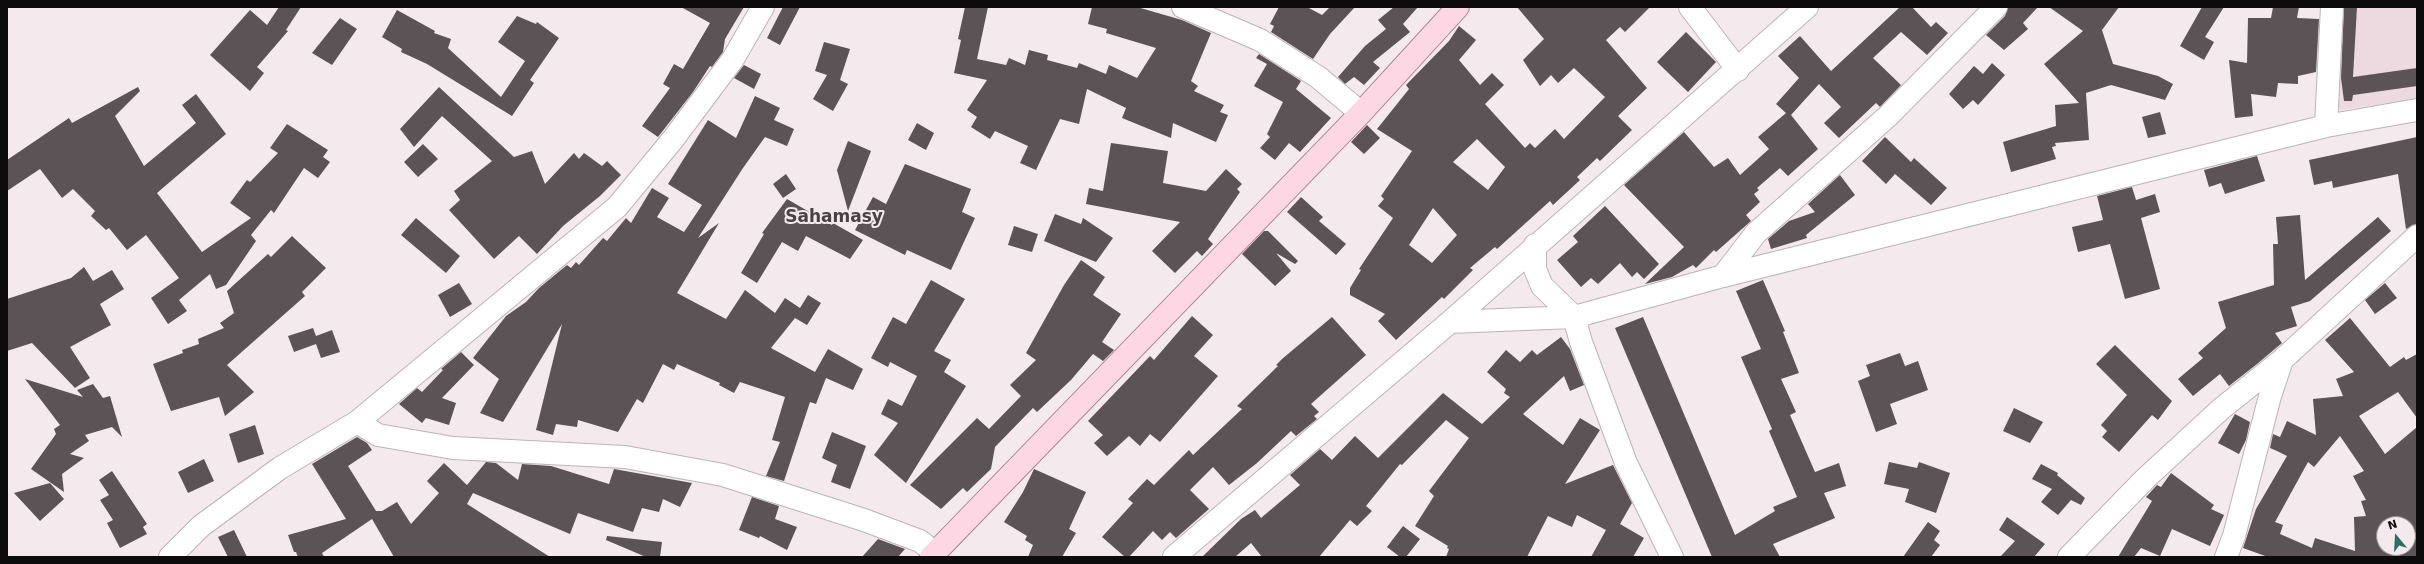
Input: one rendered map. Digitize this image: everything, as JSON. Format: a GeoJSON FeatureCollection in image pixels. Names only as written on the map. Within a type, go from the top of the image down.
{"type":"FeatureCollection","features":[{"type":"Feature","properties":{"kind":"main road"},"geometry":{"type":"LineString","coordinates":[[933,555],[1361,113],[1458,7]]}},
{"type":"Feature","properties":{"kind":"street"},"geometry":{"type":"LineString","coordinates":[[170,557],[201,526],[280,468],[357,422],[617,207],[674,138],[733,59],[763,7]]}},
{"type":"Feature","properties":{"kind":"street"},"geometry":{"type":"LineString","coordinates":[[1690,7],[1738,70]]}},
{"type":"Feature","properties":{"kind":"street"},"geometry":{"type":"LineString","coordinates":[[1174,557],[1450,322],[1535,245],[1738,70],[1807,7]]}},
{"type":"Feature","properties":{"kind":"street"},"geometry":{"type":"LineString","coordinates":[[1723,276],[1756,233],[1888,116],[1996,7]]}},
{"type":"Feature","properties":{"kind":"street"},"geometry":{"type":"LineString","coordinates":[[2326,126],[2332,7]]}},
{"type":"Feature","properties":{"kind":"street"},"geometry":{"type":"LineString","coordinates":[[1188,8],[1260,40],[1318,77],[1361,113]]}},
{"type":"Feature","properties":{"kind":"street"},"geometry":{"type":"LineString","coordinates":[[1450,322],[1574,317],[1723,276],[2326,126],[2417,110]]}},
{"type":"Feature","properties":{"kind":"street"},"geometry":{"type":"LineString","coordinates":[[2069,557],[2152,473],[2221,410],[2282,360],[2417,236]]}},
{"type":"Feature","properties":{"kind":"street"},"geometry":{"type":"LineString","coordinates":[[1535,245],[1535,269],[1542,286],[1574,317],[1581,342],[1626,462],[1672,557]]}},
{"type":"Feature","properties":{"kind":"street"},"geometry":{"type":"LineString","coordinates":[[2226,557],[2234,536],[2270,396],[2282,360]]}},
{"type":"Feature","properties":{"kind":"street"},"geometry":{"type":"LineString","coordinates":[[357,422],[378,435],[453,448],[625,457],[723,475],[864,520],[920,541],[933,555]]}},
{"type":"Feature","properties":{"kind":"shaded area"},"geometry":{"type":"Polygon","coordinates":[[[2334,7],[2417,7],[2417,99],[2324,112],[2334,7]]]}},
{"type":"Feature","properties":{"kind":"building"},"geometry":{"type":"Polygon","coordinates":[[[279,7],[301,7],[286,30],[288,31],[257,67],[264,73],[250,91],[210,55],[250,10],[267,25],[279,7]]]}},
{"type":"Feature","properties":{"kind":"building"},"geometry":{"type":"Polygon","coordinates":[[[681,7],[744,7],[725,39],[723,52],[712,67],[710,66],[693,92],[658,137],[642,126],[670,88],[663,84],[674,64],[683,69],[710,23],[681,7]]]}},
{"type":"Feature","properties":{"kind":"building"},"geometry":{"type":"Polygon","coordinates":[[[783,7],[800,7],[780,45],[767,38],[783,7]]]}},
{"type":"Feature","properties":{"kind":"building"},"geometry":{"type":"Polygon","coordinates":[[[965,7],[988,7],[977,59],[1006,65],[1009,58],[1025,65],[1029,50],[1048,55],[1047,60],[1077,68],[1079,63],[1106,74],[1109,65],[1137,78],[1156,48],[1106,33],[1107,29],[1088,24],[1092,7],[1137,7],[1182,20],[1211,33],[1191,81],[1198,86],[1194,91],[1224,105],[1220,112],[1228,115],[1216,142],[1173,123],[1171,138],[1122,118],[1126,108],[1087,89],[1079,124],[1060,119],[1036,170],[1020,163],[1028,146],[995,131],[990,139],[971,127],[977,117],[967,110],[987,80],[954,73],[961,40],[958,39],[965,7]]]}},
{"type":"Feature","properties":{"kind":"building"},"geometry":{"type":"Polygon","coordinates":[[[1279,7],[1307,7],[1322,15],[1330,7],[1355,7],[1330,34],[1313,59],[1271,32],[1274,26],[1270,24],[1279,7]]]}},
{"type":"Feature","properties":{"kind":"building"},"geometry":{"type":"Polygon","coordinates":[[[1394,7],[1418,7],[1403,24],[1410,32],[1373,62],[1380,68],[1364,85],[1354,77],[1345,84],[1338,77],[1365,46],[1386,29],[1378,20],[1394,7]]]}},
{"type":"Feature","properties":{"kind":"building"},"geometry":{"type":"Polygon","coordinates":[[[1517,7],[1650,7],[1625,32],[1620,27],[1606,40],[1647,88],[1618,116],[1632,130],[1600,161],[1597,158],[1577,177],[1580,180],[1553,205],[1550,201],[1497,249],[1495,247],[1470,268],[1473,270],[1444,299],[1442,297],[1396,340],[1378,321],[1385,314],[1350,295],[1350,288],[1361,270],[1359,269],[1393,218],[1378,206],[1384,199],[1381,196],[1412,151],[1377,129],[1409,89],[1406,85],[1449,41],[1459,26],[1476,40],[1459,60],[1480,85],[1492,73],[1504,85],[1485,104],[1525,148],[1530,143],[1535,148],[1555,129],[1564,139],[1605,97],[1574,68],[1558,83],[1551,75],[1540,86],[1523,60],[1544,39],[1517,7]],[[1477,139],[1453,162],[1488,190],[1505,167],[1477,139]],[[1433,208],[1409,245],[1432,263],[1457,235],[1433,208]]]}},
{"type":"Feature","properties":{"kind":"building"},"geometry":{"type":"Polygon","coordinates":[[[1900,7],[1912,7],[1931,27],[1936,22],[1948,33],[1927,55],[1901,32],[1873,58],[1901,85],[1880,107],[1876,103],[1839,138],[1824,123],[1841,107],[1819,84],[1791,115],[1818,149],[1788,176],[1780,168],[1757,188],[1759,190],[1754,194],[1760,202],[1746,215],[1751,221],[1716,252],[1714,250],[1696,268],[1693,265],[1672,277],[1645,284],[1684,247],[1624,185],[1684,132],[1714,167],[1728,158],[1740,175],[1769,149],[1758,137],[1786,113],[1776,104],[1799,78],[1778,56],[1800,36],[1831,71],[1900,7]]]}},
{"type":"Feature","properties":{"kind":"building"},"geometry":{"type":"Polygon","coordinates":[[[2008,7],[2038,7],[2023,23],[2028,29],[2004,50],[1986,35],[2005,16],[2008,7]]]}},
{"type":"Feature","properties":{"kind":"building"},"geometry":{"type":"Polygon","coordinates":[[[2049,7],[2119,7],[2102,30],[2113,64],[2158,76],[2173,84],[2165,100],[2111,85],[2086,93],[2089,140],[2055,143],[2056,146],[2052,147],[2056,159],[2011,172],[2003,142],[2056,126],[2055,105],[2079,103],[2044,64],[2083,31],[2049,7]]]}},
{"type":"Feature","properties":{"kind":"building"},"geometry":{"type":"Polygon","coordinates":[[[2202,7],[2224,7],[2205,37],[2214,42],[2204,60],[2180,46],[2202,7]]]}},
{"type":"Feature","properties":{"kind":"building"},"geometry":{"type":"Polygon","coordinates":[[[2273,7],[2299,7],[2297,18],[2319,19],[2316,72],[2298,76],[2298,84],[2278,83],[2276,97],[2251,94],[2253,116],[2235,118],[2229,60],[2247,63],[2248,18],[2271,18],[2273,7]]]}},
{"type":"Feature","properties":{"kind":"building"},"geometry":{"type":"Polygon","coordinates":[[[2344,7],[2357,7],[2353,77],[2417,68],[2417,86],[2353,95],[2352,101],[2344,101],[2341,78],[2344,7]]]}},
{"type":"Feature","properties":{"kind":"building"},"geometry":{"type":"Polygon","coordinates":[[[397,10],[435,31],[434,33],[451,39],[448,48],[501,97],[525,61],[498,42],[517,16],[536,24],[537,22],[559,38],[530,80],[534,83],[512,116],[427,64],[401,52],[402,49],[382,37],[397,10]]]}},
{"type":"Feature","properties":{"kind":"building"},"geometry":{"type":"Polygon","coordinates":[[[340,18],[357,29],[332,65],[312,53],[340,18]]]}},
{"type":"Feature","properties":{"kind":"building"},"geometry":{"type":"Polygon","coordinates":[[[1686,32],[1716,62],[1688,92],[1657,62],[1686,32]]]}},
{"type":"Feature","properties":{"kind":"building"},"geometry":{"type":"Polygon","coordinates":[[[824,42],[850,49],[840,80],[848,84],[833,111],[813,99],[827,75],[815,71],[824,42]]]}},
{"type":"Feature","properties":{"kind":"building"},"geometry":{"type":"Polygon","coordinates":[[[1259,54],[1301,81],[1296,89],[1331,118],[1300,152],[1289,143],[1275,160],[1260,148],[1270,137],[1267,134],[1283,102],[1254,86],[1267,64],[1256,58],[1259,54]]]}},
{"type":"Feature","properties":{"kind":"building"},"geometry":{"type":"Polygon","coordinates":[[[1992,63],[2005,75],[1978,105],[1973,100],[1963,109],[1949,94],[1974,66],[1983,74],[1992,63]]]}},
{"type":"Feature","properties":{"kind":"building"},"geometry":{"type":"Polygon","coordinates":[[[744,65],[761,74],[754,89],[734,78],[744,65]]]}},
{"type":"Feature","properties":{"kind":"building"},"geometry":{"type":"Polygon","coordinates":[[[138,87],[140,91],[115,116],[144,166],[196,123],[182,105],[196,94],[226,134],[157,193],[202,252],[251,218],[230,203],[247,180],[250,182],[278,153],[270,148],[287,124],[328,150],[323,157],[330,162],[318,178],[304,168],[274,213],[271,210],[251,235],[256,241],[226,285],[216,289],[210,274],[179,300],[187,311],[168,324],[151,298],[179,278],[146,235],[127,250],[109,228],[106,230],[91,216],[95,211],[73,189],[62,198],[40,169],[7,191],[7,160],[69,118],[72,123],[138,87]]]}},
{"type":"Feature","properties":{"kind":"building"},"geometry":{"type":"Polygon","coordinates":[[[439,87],[514,157],[532,151],[545,184],[574,153],[579,159],[584,153],[602,166],[607,161],[621,175],[600,196],[563,226],[537,254],[519,236],[494,259],[449,210],[460,200],[454,191],[492,161],[442,116],[414,147],[400,129],[439,87]]]}},
{"type":"Feature","properties":{"kind":"building"},"geometry":{"type":"Polygon","coordinates":[[[755,96],[780,108],[774,120],[794,129],[787,146],[765,137],[698,238],[719,223],[677,293],[726,319],[745,290],[775,313],[785,298],[800,308],[808,295],[821,303],[807,325],[795,318],[771,348],[815,372],[828,349],[863,369],[853,390],[826,378],[816,404],[810,402],[784,481],[766,476],[780,442],[772,440],[785,397],[740,382],[734,393],[719,385],[720,383],[677,364],[674,370],[663,364],[643,403],[637,399],[618,432],[578,420],[577,427],[556,424],[553,435],[536,430],[562,324],[503,422],[480,413],[499,379],[473,358],[506,316],[526,302],[539,288],[567,265],[571,268],[576,262],[579,265],[603,238],[607,241],[626,218],[631,223],[652,188],[669,198],[657,217],[684,232],[702,205],[668,184],[708,120],[736,138],[755,96]]]}},
{"type":"Feature","properties":{"kind":"building"},"geometry":{"type":"Polygon","coordinates":[[[2160,112],[2166,134],[2148,138],[2142,117],[2160,112]]]}},
{"type":"Feature","properties":{"kind":"building"},"geometry":{"type":"Polygon","coordinates":[[[917,123],[934,133],[926,150],[908,140],[917,123]]]}},
{"type":"Feature","properties":{"kind":"building"},"geometry":{"type":"Polygon","coordinates":[[[1367,125],[1380,138],[1364,154],[1351,142],[1367,125]]]}},
{"type":"Feature","properties":{"kind":"building"},"geometry":{"type":"Polygon","coordinates":[[[1885,137],[1911,162],[1914,158],[1947,188],[1931,205],[1895,174],[1886,184],[1862,161],[1885,137]]]}},
{"type":"Feature","properties":{"kind":"building"},"geometry":{"type":"Polygon","coordinates":[[[2417,137],[2417,224],[2406,229],[2398,174],[2333,188],[2332,181],[2314,185],[2309,160],[2417,137]]]}},
{"type":"Feature","properties":{"kind":"building"},"geometry":{"type":"Polygon","coordinates":[[[848,141],[871,151],[848,211],[837,170],[848,141]]]}},
{"type":"Feature","properties":{"kind":"building"},"geometry":{"type":"Polygon","coordinates":[[[1111,143],[1168,151],[1163,183],[1206,191],[1226,169],[1242,184],[1237,189],[1240,192],[1208,239],[1213,244],[1202,256],[1197,251],[1175,273],[1152,251],[1180,222],[1086,204],[1089,188],[1103,191],[1111,143]]]}},
{"type":"Feature","properties":{"kind":"building"},"geometry":{"type":"Polygon","coordinates":[[[423,144],[438,159],[418,177],[404,162],[423,144]]]}},
{"type":"Feature","properties":{"kind":"building"},"geometry":{"type":"Polygon","coordinates":[[[2257,156],[2265,181],[2225,194],[2221,183],[2209,187],[2204,170],[2257,156]]]}},
{"type":"Feature","properties":{"kind":"building"},"geometry":{"type":"Polygon","coordinates":[[[905,164],[971,189],[962,212],[975,218],[951,270],[907,250],[905,255],[855,230],[873,197],[886,204],[905,164]]]}},
{"type":"Feature","properties":{"kind":"building"},"geometry":{"type":"Polygon","coordinates":[[[786,174],[796,189],[783,198],[773,184],[786,174]]]}},
{"type":"Feature","properties":{"kind":"building"},"geometry":{"type":"Polygon","coordinates":[[[1840,175],[1855,195],[1806,235],[1807,238],[1771,249],[1768,239],[1789,221],[1815,212],[1808,204],[1840,175]]]}},
{"type":"Feature","properties":{"kind":"building"},"geometry":{"type":"Polygon","coordinates":[[[2132,187],[2136,200],[2155,194],[2160,212],[2141,218],[2160,289],[2125,299],[2110,244],[2078,252],[2072,227],[2103,220],[2097,196],[2132,187]]]}},
{"type":"Feature","properties":{"kind":"building"},"geometry":{"type":"Polygon","coordinates":[[[1301,197],[1323,217],[1319,221],[1346,244],[1336,255],[1287,212],[1301,197]]]}},
{"type":"Feature","properties":{"kind":"building"},"geometry":{"type":"Polygon","coordinates":[[[787,199],[832,225],[833,223],[863,240],[850,259],[806,236],[798,251],[782,242],[757,283],[741,273],[764,234],[762,233],[787,199]]]}},
{"type":"Feature","properties":{"kind":"building"},"geometry":{"type":"Polygon","coordinates":[[[1605,206],[1659,264],[1644,279],[1637,272],[1632,277],[1620,263],[1598,284],[1591,278],[1581,287],[1557,260],[1578,242],[1573,236],[1605,206]]]}},
{"type":"Feature","properties":{"kind":"building"},"geometry":{"type":"Polygon","coordinates":[[[1055,214],[1081,224],[1083,218],[1113,238],[1096,262],[1044,241],[1055,214]]]}},
{"type":"Feature","properties":{"kind":"building"},"geometry":{"type":"Polygon","coordinates":[[[2300,215],[2305,280],[2378,217],[2391,231],[2310,301],[2291,307],[2297,326],[2275,333],[2282,343],[2257,364],[2229,386],[2220,374],[2193,396],[2178,379],[2203,358],[2198,353],[2226,328],[2218,302],[2274,285],[2273,244],[2278,244],[2276,217],[2300,215]]]}},
{"type":"Feature","properties":{"kind":"building"},"geometry":{"type":"Polygon","coordinates":[[[416,218],[460,256],[446,273],[401,235],[416,218]]]}},
{"type":"Feature","properties":{"kind":"building"},"geometry":{"type":"Polygon","coordinates":[[[1014,226],[1038,234],[1032,252],[1008,245],[1014,226]]]}},
{"type":"Feature","properties":{"kind":"building"},"geometry":{"type":"Polygon","coordinates":[[[1264,231],[1268,231],[1298,261],[1295,264],[1276,253],[1291,271],[1275,286],[1242,254],[1264,231]]]}},
{"type":"Feature","properties":{"kind":"building"},"geometry":{"type":"Polygon","coordinates":[[[292,236],[326,268],[302,292],[305,296],[227,365],[254,392],[225,416],[219,397],[171,411],[153,364],[183,353],[182,350],[199,344],[198,339],[224,328],[220,323],[234,313],[227,291],[268,254],[271,257],[292,236]]]}},
{"type":"Feature","properties":{"kind":"building"},"geometry":{"type":"Polygon","coordinates":[[[1081,260],[1105,277],[1093,295],[1121,314],[1102,342],[1114,350],[1103,361],[1093,354],[1071,380],[1037,412],[1033,408],[995,447],[991,469],[967,492],[963,488],[941,509],[910,485],[977,418],[989,429],[1021,396],[1010,385],[1036,360],[1026,353],[1064,285],[1081,260]]]}},
{"type":"Feature","properties":{"kind":"building"},"geometry":{"type":"Polygon","coordinates":[[[84,267],[93,281],[112,270],[124,289],[100,304],[111,325],[70,347],[90,378],[75,388],[32,343],[7,351],[7,299],[71,278],[84,267]]]}},
{"type":"Feature","properties":{"kind":"building"},"geometry":{"type":"Polygon","coordinates":[[[931,280],[965,299],[934,351],[951,360],[944,372],[966,386],[906,483],[874,455],[898,423],[881,414],[888,399],[902,406],[917,376],[890,362],[888,367],[871,358],[893,317],[906,324],[931,280]]]}},
{"type":"Feature","properties":{"kind":"building"},"geometry":{"type":"Polygon","coordinates":[[[1763,280],[1785,331],[1783,332],[1799,373],[1781,379],[1796,412],[1790,415],[1815,472],[1839,463],[1846,486],[1824,493],[1835,518],[1773,544],[1780,557],[1712,557],[1615,328],[1643,317],[1735,535],[1775,511],[1773,507],[1797,497],[1769,431],[1772,429],[1741,357],[1761,349],[1736,291],[1763,280]]]}},
{"type":"Feature","properties":{"kind":"building"},"geometry":{"type":"Polygon","coordinates":[[[459,283],[472,304],[450,317],[438,295],[459,283]]]}},
{"type":"Feature","properties":{"kind":"building"},"geometry":{"type":"Polygon","coordinates":[[[2385,283],[2397,298],[2375,314],[2365,300],[2385,283]]]}},
{"type":"Feature","properties":{"kind":"building"},"geometry":{"type":"Polygon","coordinates":[[[1192,316],[1213,335],[1194,356],[1218,376],[1160,442],[1150,434],[1140,446],[1129,436],[1107,456],[1094,443],[1103,435],[1088,421],[1150,356],[1154,360],[1192,316]]]}},
{"type":"Feature","properties":{"kind":"building"},"geometry":{"type":"Polygon","coordinates":[[[1332,317],[1366,355],[1311,404],[1319,412],[1314,416],[1317,419],[1296,436],[1291,431],[1257,463],[1229,485],[1213,467],[1190,490],[1209,509],[1176,538],[1170,532],[1162,540],[1153,531],[1129,557],[1125,557],[1102,537],[1133,503],[1128,499],[1147,479],[1154,485],[1189,450],[1193,455],[1242,409],[1237,406],[1278,366],[1276,365],[1282,359],[1332,317]]]}},
{"type":"Feature","properties":{"kind":"building"},"geometry":{"type":"Polygon","coordinates":[[[2350,318],[2390,367],[2404,357],[2406,360],[2417,354],[2417,418],[2398,392],[2359,416],[2385,454],[2417,427],[2417,557],[2268,557],[2243,548],[2256,509],[2287,456],[2270,448],[2273,434],[2280,437],[2287,421],[2316,435],[2313,399],[2343,396],[2336,379],[2354,372],[2325,340],[2350,318]],[[2340,436],[2314,467],[2308,462],[2275,522],[2283,525],[2280,534],[2312,548],[2315,538],[2355,551],[2354,517],[2366,516],[2361,501],[2366,500],[2353,476],[2364,471],[2340,436]]]}},
{"type":"Feature","properties":{"kind":"building"},"geometry":{"type":"Polygon","coordinates":[[[313,328],[316,336],[332,330],[340,352],[321,358],[316,344],[294,352],[288,336],[313,328]]]}},
{"type":"Feature","properties":{"kind":"building"},"geometry":{"type":"Polygon","coordinates":[[[1561,337],[1570,349],[1584,385],[1570,391],[1564,376],[1523,414],[1563,445],[1580,418],[1600,430],[1565,484],[1613,465],[1632,503],[1620,524],[1644,538],[1633,557],[1591,557],[1606,530],[1577,515],[1572,527],[1548,516],[1527,557],[1446,557],[1449,549],[1447,548],[1448,546],[1415,526],[1434,496],[1429,491],[1469,438],[1446,420],[1402,465],[1400,464],[1366,506],[1372,511],[1357,526],[1350,520],[1319,557],[1262,557],[1251,543],[1235,557],[1202,557],[1241,519],[1255,510],[1261,518],[1300,485],[1290,475],[1320,449],[1332,460],[1355,436],[1378,458],[1443,393],[1482,424],[1510,397],[1504,393],[1506,389],[1487,372],[1506,350],[1520,362],[1532,350],[1537,355],[1561,337]]]}},
{"type":"Feature","properties":{"kind":"building"},"geometry":{"type":"Polygon","coordinates":[[[2115,345],[2172,401],[2158,420],[2152,415],[2119,452],[2102,437],[2107,431],[2101,425],[2127,395],[2096,364],[2115,345]]]}},
{"type":"Feature","properties":{"kind":"building"},"geometry":{"type":"Polygon","coordinates":[[[461,352],[474,365],[442,398],[456,403],[449,425],[426,418],[422,423],[399,404],[417,388],[422,392],[443,370],[441,369],[461,352]]]}},
{"type":"Feature","properties":{"kind":"building"},"geometry":{"type":"Polygon","coordinates":[[[1900,353],[1905,366],[1918,361],[1928,390],[1890,404],[1897,424],[1876,432],[1858,381],[1870,376],[1866,365],[1900,353]]]}},
{"type":"Feature","properties":{"kind":"building"},"geometry":{"type":"Polygon","coordinates":[[[25,379],[83,397],[77,390],[93,384],[103,398],[110,396],[122,437],[112,427],[85,435],[89,441],[70,454],[84,458],[62,474],[64,492],[31,469],[56,434],[54,429],[60,425],[25,379]]]}},
{"type":"Feature","properties":{"kind":"building"},"geometry":{"type":"Polygon","coordinates":[[[2014,408],[2043,422],[2030,443],[2003,431],[2014,408]]]}},
{"type":"Feature","properties":{"kind":"building"},"geometry":{"type":"Polygon","coordinates":[[[2235,414],[2250,422],[2246,440],[2239,454],[2218,443],[2235,414]]]}},
{"type":"Feature","properties":{"kind":"building"},"geometry":{"type":"Polygon","coordinates":[[[255,425],[264,454],[238,463],[229,434],[255,425]]]}},
{"type":"Feature","properties":{"kind":"building"},"geometry":{"type":"Polygon","coordinates":[[[832,432],[866,446],[850,489],[831,482],[837,465],[822,458],[832,432]]]}},
{"type":"Feature","properties":{"kind":"building"},"geometry":{"type":"Polygon","coordinates":[[[357,437],[367,443],[372,450],[348,466],[376,511],[382,511],[397,502],[411,524],[439,493],[427,481],[444,463],[467,485],[486,462],[496,463],[518,480],[522,464],[551,466],[609,484],[614,469],[692,483],[680,507],[663,499],[659,512],[642,508],[633,532],[578,513],[570,534],[473,493],[467,504],[550,557],[394,557],[372,519],[322,553],[324,557],[298,557],[296,552],[294,552],[288,535],[346,519],[312,464],[357,437]]]}},
{"type":"Feature","properties":{"kind":"building"},"geometry":{"type":"Polygon","coordinates":[[[204,459],[214,481],[188,493],[178,472],[204,459]]]}},
{"type":"Feature","properties":{"kind":"building"},"geometry":{"type":"Polygon","coordinates":[[[1889,462],[1917,468],[1919,462],[1950,473],[1936,513],[1905,502],[1909,489],[1884,484],[1889,462]]]}},
{"type":"Feature","properties":{"kind":"building"},"geometry":{"type":"Polygon","coordinates":[[[2041,464],[2058,473],[2057,475],[2085,498],[2081,505],[2071,500],[2058,515],[2041,502],[2052,489],[2032,479],[2041,464]]]}},
{"type":"Feature","properties":{"kind":"building"},"geometry":{"type":"Polygon","coordinates":[[[1034,469],[1086,492],[1069,529],[1076,533],[1062,557],[1028,557],[1033,545],[1025,540],[1027,536],[1004,522],[1023,492],[1034,469]]]}},
{"type":"Feature","properties":{"kind":"building"},"geometry":{"type":"Polygon","coordinates":[[[112,471],[147,524],[143,527],[147,534],[120,548],[107,523],[113,520],[100,500],[109,495],[99,480],[112,471]]]}},
{"type":"Feature","properties":{"kind":"building"},"geometry":{"type":"Polygon","coordinates":[[[2171,473],[2214,505],[2211,509],[2224,515],[2210,546],[2172,529],[2160,556],[2141,548],[2134,557],[2118,557],[2152,501],[2146,497],[2157,485],[2161,487],[2171,473]]]}},
{"type":"Feature","properties":{"kind":"building"},"geometry":{"type":"Polygon","coordinates":[[[50,483],[64,499],[40,521],[14,493],[50,483]]]}},
{"type":"Feature","properties":{"kind":"building"},"geometry":{"type":"Polygon","coordinates":[[[752,497],[779,506],[775,519],[797,527],[787,550],[760,536],[759,538],[739,530],[752,497]]]}},
{"type":"Feature","properties":{"kind":"building"},"geometry":{"type":"Polygon","coordinates":[[[2007,517],[2045,544],[2034,557],[2000,557],[2015,541],[1999,530],[2007,517]]]}},
{"type":"Feature","properties":{"kind":"building"},"geometry":{"type":"Polygon","coordinates":[[[1928,522],[1940,531],[1934,540],[1940,545],[1931,557],[1903,557],[1928,522]]]}},
{"type":"Feature","properties":{"kind":"building"},"geometry":{"type":"Polygon","coordinates":[[[1403,526],[1420,539],[1406,557],[1400,557],[1387,547],[1403,526]]]}},
{"type":"Feature","properties":{"kind":"building"},"geometry":{"type":"Polygon","coordinates":[[[234,530],[247,557],[228,557],[218,537],[234,530]]]}},
{"type":"Feature","properties":{"kind":"building"},"geometry":{"type":"Polygon","coordinates":[[[607,536],[662,542],[660,557],[646,557],[606,540],[607,536]]]}},
{"type":"Feature","properties":{"kind":"building"},"geometry":{"type":"Polygon","coordinates":[[[878,539],[905,549],[898,557],[862,557],[878,539]]]}},
{"type":"Feature","properties":{"kind":"district","name":"Sahamasy"},"geometry":{"type":"Point","coordinates":[834,218]}}]}
